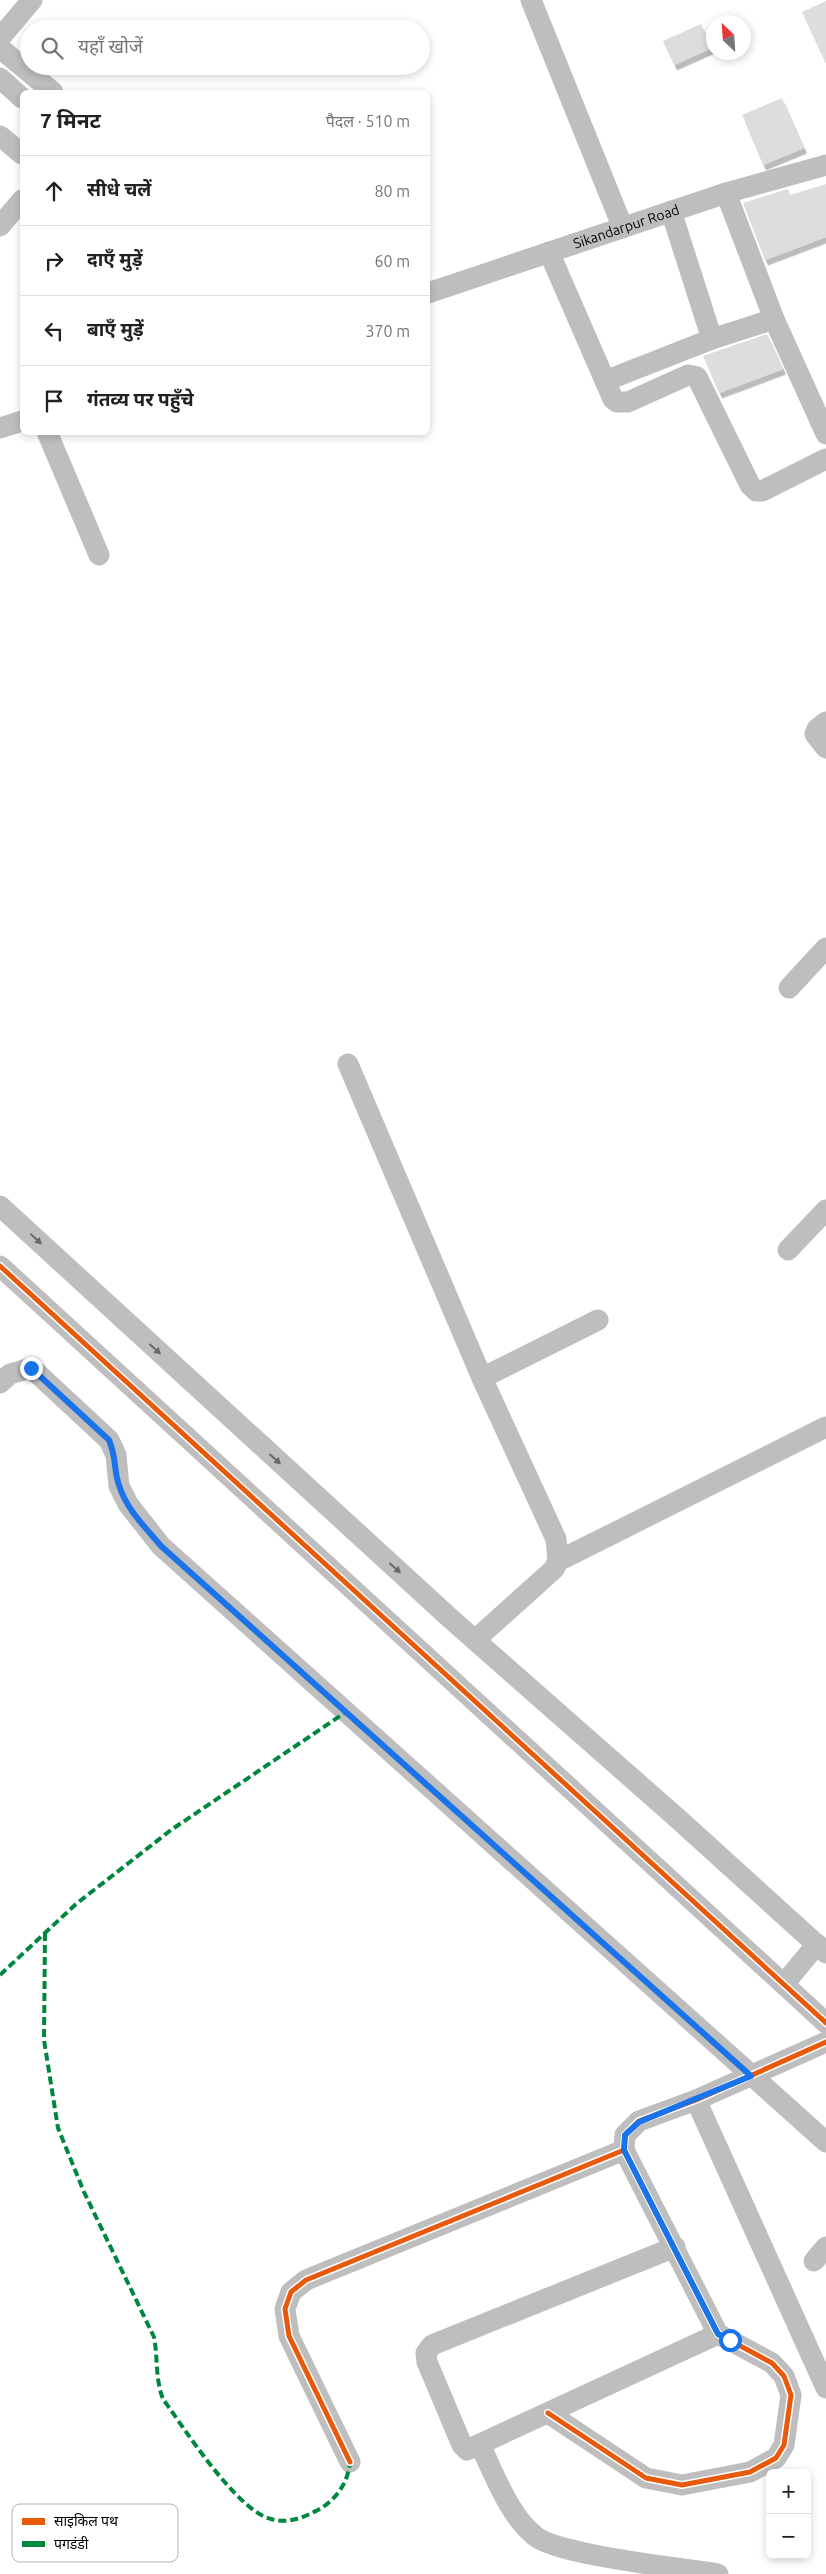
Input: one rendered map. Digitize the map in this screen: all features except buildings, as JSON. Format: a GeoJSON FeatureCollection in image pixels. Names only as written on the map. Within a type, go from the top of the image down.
{"type":"FeatureCollection","features":[{"type":"Feature","properties":{"kind":"street"},"geometry":{"type":"LineString","coordinates":[[0,16],[15,0]]}},
{"type":"Feature","properties":{"kind":"street"},"geometry":{"type":"LineString","coordinates":[[0,38],[32,0]]}},
{"type":"Feature","properties":{"kind":"street"},"geometry":{"type":"LineString","coordinates":[[531,0],[623,228]]}},
{"type":"Feature","properties":{"kind":"street"},"geometry":{"type":"LineString","coordinates":[[0,48],[20,65]]}},
{"type":"Feature","properties":{"kind":"street"},"geometry":{"type":"LineString","coordinates":[[33,75],[51,90]]}},
{"type":"Feature","properties":{"kind":"street"},"geometry":{"type":"LineString","coordinates":[[0,78],[20,96]]}},
{"type":"Feature","properties":{"kind":"street"},"geometry":{"type":"LineString","coordinates":[[0,136],[20,152]]}},
{"type":"Feature","properties":{"kind":"street","name":"Sikandarpur Road"},"geometry":{"type":"LineString","coordinates":[[430,292],[726,193],[826,165]]}},
{"type":"Feature","properties":{"kind":"street"},"geometry":{"type":"LineString","coordinates":[[726,193],[774,319],[826,434]]}},
{"type":"Feature","properties":{"kind":"street"},"geometry":{"type":"LineString","coordinates":[[0,226],[20,202]]}},
{"type":"Feature","properties":{"kind":"street"},"geometry":{"type":"LineString","coordinates":[[671,211],[712,339]]}},
{"type":"Feature","properties":{"kind":"street"},"geometry":{"type":"LineString","coordinates":[[549,252],[612,398],[617,402],[624,403],[688,375],[697,377],[750,485],[756,491],[762,491],[826,459]]}},
{"type":"Feature","properties":{"kind":"street"},"geometry":{"type":"LineString","coordinates":[[605,381],[712,339],[774,319]]}},
{"type":"Feature","properties":{"kind":"street"},"geometry":{"type":"LineString","coordinates":[[0,428],[20,422]]}},
{"type":"Feature","properties":{"kind":"street"},"geometry":{"type":"LineString","coordinates":[[48,435],[99,555]]}},
{"type":"Feature","properties":{"kind":"street"},"geometry":{"type":"LineString","coordinates":[[826,722],[817,729],[815,734],[826,748]]}},
{"type":"Feature","properties":{"kind":"street"},"geometry":{"type":"LineString","coordinates":[[789,988],[826,948]]}},
{"type":"Feature","properties":{"kind":"street"},"geometry":{"type":"LineString","coordinates":[[348,1064],[482,1378],[556,1539],[558,1561],[554,1569],[475,1640]]}},
{"type":"Feature","properties":{"kind":"street"},"geometry":{"type":"LineString","coordinates":[[0,1206],[475,1640],[822,1948],[784,1984]]}},
{"type":"Feature","properties":{"kind":"street"},"geometry":{"type":"LineString","coordinates":[[788,1250],[826,1210]]}},
{"type":"Feature","properties":{"kind":"street"},"geometry":{"type":"LineString","coordinates":[[0,1266],[826,2023]]}},
{"type":"Feature","properties":{"kind":"street"},"geometry":{"type":"LineString","coordinates":[[482,1378],[598,1320]]}},
{"type":"Feature","properties":{"kind":"street"},"geometry":{"type":"LineString","coordinates":[[0,1383],[10,1374],[31,1368],[109,1440],[116,1455],[119,1486],[128,1504],[161,1546],[826,2142]]}},
{"type":"Feature","properties":{"kind":"street"},"geometry":{"type":"LineString","coordinates":[[558,1561],[826,1427]]}},
{"type":"Feature","properties":{"kind":"street"},"geometry":{"type":"LineString","coordinates":[[548,2413],[646,2478],[682,2485],[750,2472],[776,2458],[784,2445],[791,2395],[784,2376],[772,2363],[718,2334],[624,2150],[625,2135],[639,2122],[696,2100],[826,2042]]}},
{"type":"Feature","properties":{"kind":"street"},"geometry":{"type":"LineString","coordinates":[[696,2100],[826,2388]]}},
{"type":"Feature","properties":{"kind":"street"},"geometry":{"type":"LineString","coordinates":[[350,2462],[289,2336],[285,2309],[292,2292],[306,2280],[624,2150]]}},
{"type":"Feature","properties":{"kind":"street"},"geometry":{"type":"LineString","coordinates":[[675,2247],[432,2345],[426,2353],[427,2362],[462,2445],[467,2450],[718,2334]]}},
{"type":"Feature","properties":{"kind":"street"},"geometry":{"type":"LineString","coordinates":[[480,2444],[520,2520],[536,2537],[571,2550],[718,2574]]}},
{"type":"Feature","properties":{"kind":"marked path"},"geometry":{"type":"LineString","coordinates":[[0,1975],[76,1904],[171,1830],[346,1712]]}},
{"type":"Feature","properties":{"kind":"marked path"},"geometry":{"type":"LineString","coordinates":[[45,1933],[44,2040],[58,2128],[84,2192],[154,2337],[160,2391],[163,2399],[197,2448],[227,2485],[257,2513],[271,2519],[283,2521],[301,2518],[324,2506],[336,2496],[344,2484],[350,2462]]}},
{"type":"Feature","properties":{"kind":"cycle path"},"geometry":{"type":"LineString","coordinates":[[0,1266],[826,2023]]}},
{"type":"Feature","properties":{"kind":"cycle path"},"geometry":{"type":"LineString","coordinates":[[548,2413],[646,2478],[682,2485],[750,2472],[776,2458],[784,2445],[791,2395],[784,2376],[772,2363],[718,2334],[624,2150],[625,2135],[639,2121],[696,2100],[826,2042]]}},
{"type":"Feature","properties":{"kind":"cycle path"},"geometry":{"type":"LineString","coordinates":[[350,2462],[289,2336],[285,2309],[291,2292],[306,2280],[624,2150]]}},
{"type":"Feature","properties":{"kind":"route"},"geometry":{"type":"LineString","coordinates":[[31,1368],[109,1440],[116,1455],[119,1486],[136,1516],[161,1546],[751,2076],[639,2122],[625,2135],[624,2150],[718,2334],[730,2340]]}}]}
